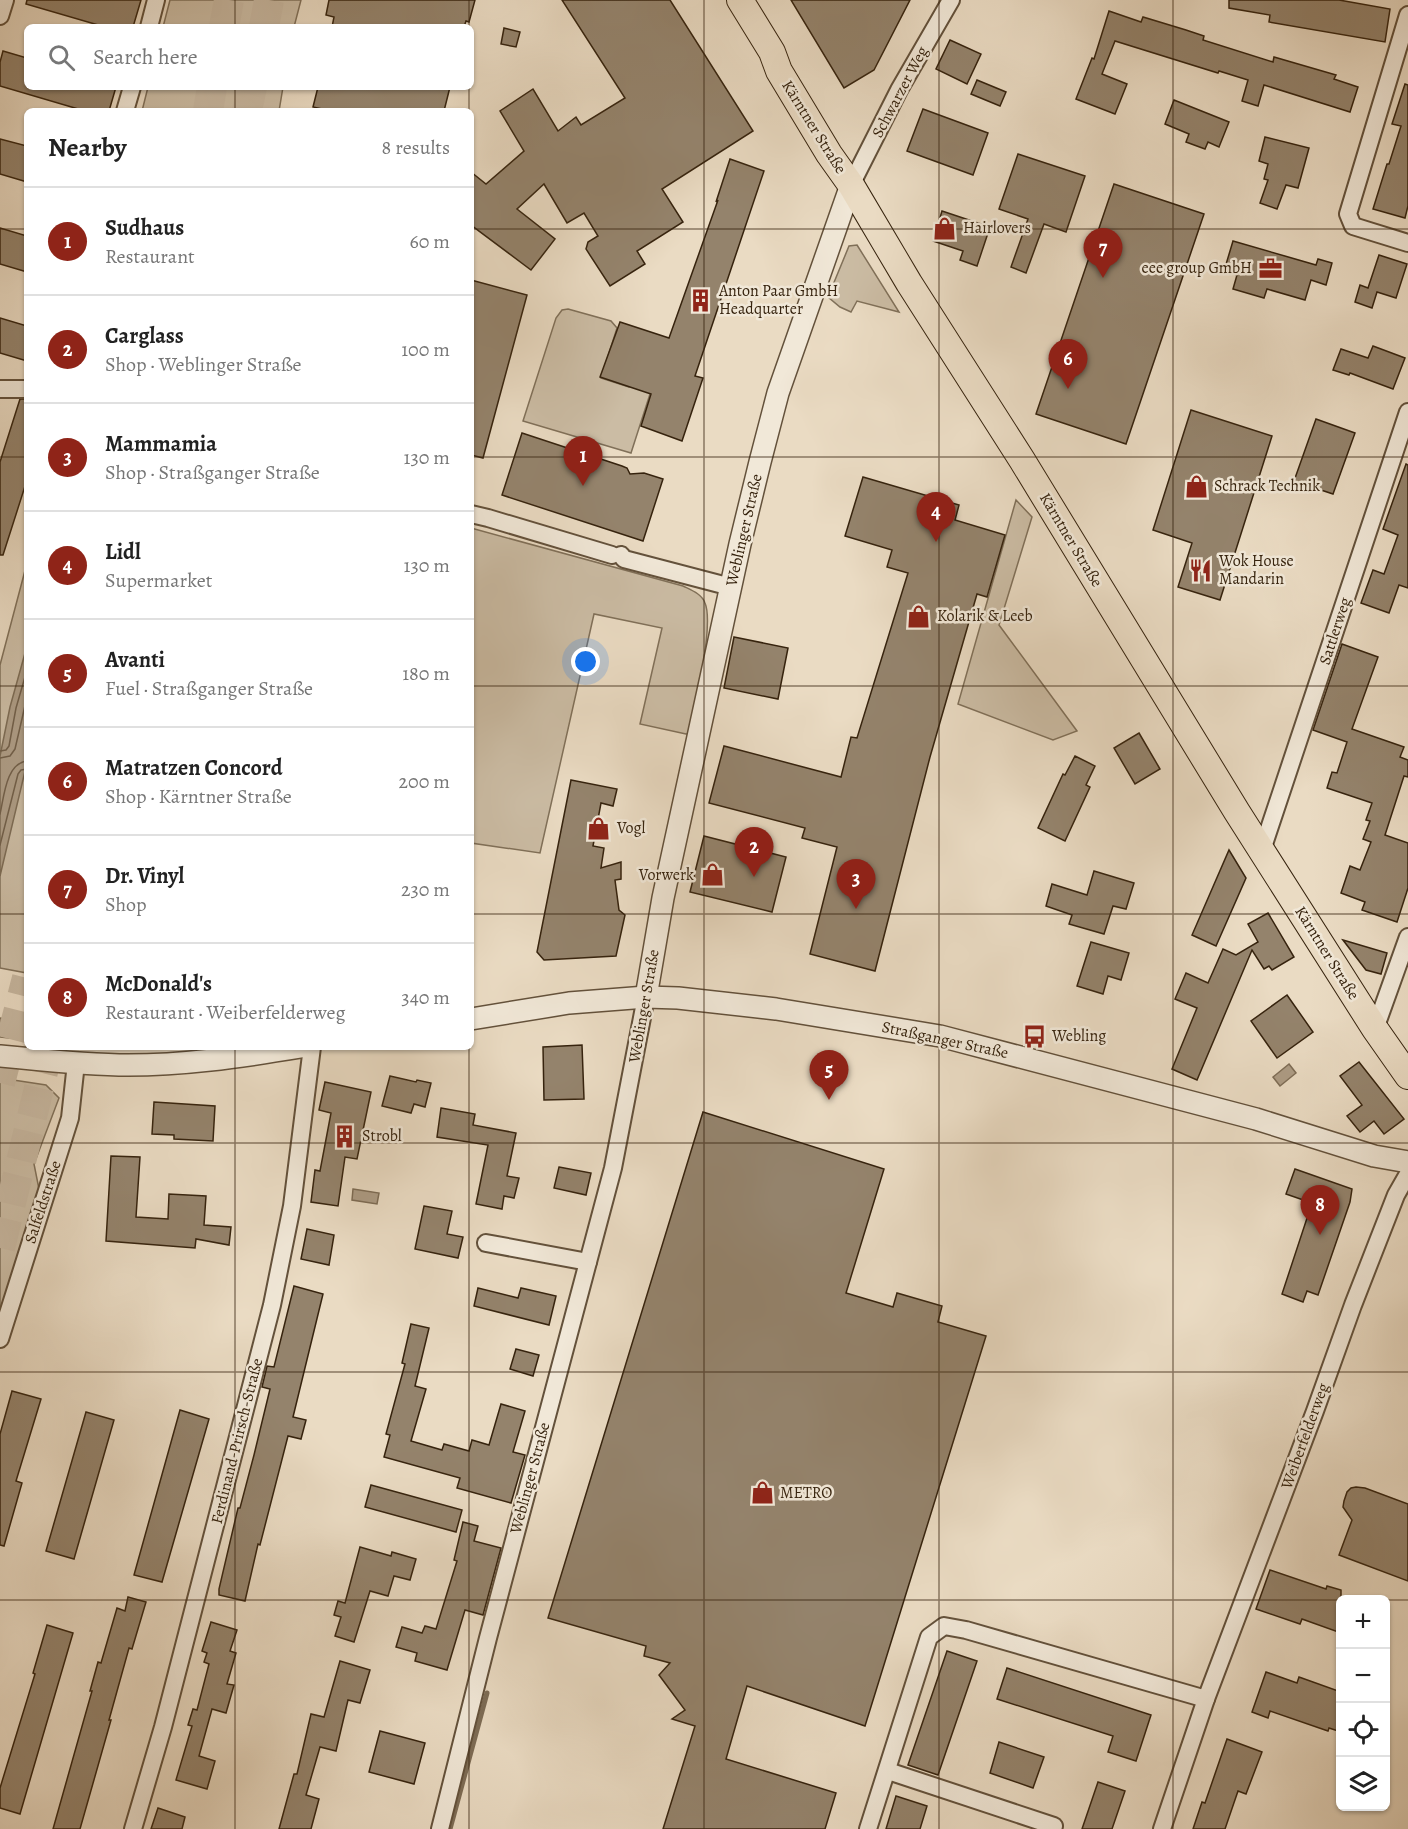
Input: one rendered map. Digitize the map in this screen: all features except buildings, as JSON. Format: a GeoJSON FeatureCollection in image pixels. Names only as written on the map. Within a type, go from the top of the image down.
{"type":"FeatureCollection","features":[{"type":"Feature","properties":{"kind":"main road","name":"Kärntner Straße"},"geometry":{"type":"LineString","coordinates":[[740,0],[772,52],[779,71],[909,283],[1022,460],[1262,850],[1375,1029],[1408,1076]]}},
{"type":"Feature","properties":{"kind":"street"},"geometry":{"type":"LineString","coordinates":[[0,16],[5,0]]}},
{"type":"Feature","properties":{"kind":"street"},"geometry":{"type":"LineString","coordinates":[[150,24],[156,0]]}},
{"type":"Feature","properties":{"kind":"street","name":"Schwarzer Weg"},"geometry":{"type":"LineString","coordinates":[[851,185],[899,90],[951,0]]}},
{"type":"Feature","properties":{"kind":"street"},"geometry":{"type":"LineString","coordinates":[[1408,15],[1348,214],[1353,226],[1408,243]]}},
{"type":"Feature","properties":{"kind":"street"},"geometry":{"type":"LineString","coordinates":[[126,108],[131,90]]}},
{"type":"Feature","properties":{"kind":"street","name":"Weblinger Straße"},"geometry":{"type":"LineString","coordinates":[[440,1829],[488,1638],[613,1168],[663,898],[754,482],[778,393],[851,185]]}},
{"type":"Feature","properties":{"kind":"street"},"geometry":{"type":"LineString","coordinates":[[0,389],[24,389]]}},
{"type":"Feature","properties":{"kind":"street","name":"Sattlerweg"},"geometry":{"type":"LineString","coordinates":[[1262,850],[1408,412]]}},
{"type":"Feature","properties":{"kind":"street"},"geometry":{"type":"LineString","coordinates":[[474,515],[617,555],[624,559],[730,587]]}},
{"type":"Feature","properties":{"kind":"street"},"geometry":{"type":"LineString","coordinates":[[1375,1029],[1408,937]]}},
{"type":"Feature","properties":{"kind":"street","name":"Straßganger Straße"},"geometry":{"type":"LineString","coordinates":[[474,1019],[569,1003],[646,997],[750,1006],[940,1036],[1256,1119],[1374,1156],[1408,1162]]}},
{"type":"Feature","properties":{"kind":"street"},"geometry":{"type":"LineString","coordinates":[[0,1056],[118,1065],[172,1064],[222,1060],[283,1050]]}},
{"type":"Feature","properties":{"kind":"street","name":"Ferdinand-Prirsch-Straße"},"geometry":{"type":"LineString","coordinates":[[133,1829],[163,1727],[272,1305],[292,1206],[312,1050]]}},
{"type":"Feature","properties":{"kind":"street","name":"Salfeldstraße"},"geometry":{"type":"LineString","coordinates":[[0,1339],[70,1119],[76,1063]]}},
{"type":"Feature","properties":{"kind":"street","name":"Weiberfelderweg"},"geometry":{"type":"LineString","coordinates":[[1162,1829],[1206,1700],[1357,1294],[1396,1195],[1408,1174]]}},
{"type":"Feature","properties":{"kind":"street"},"geometry":{"type":"LineString","coordinates":[[486,1243],[588,1262]]}},
{"type":"Feature","properties":{"kind":"street"},"geometry":{"type":"LineString","coordinates":[[868,1829],[929,1637],[944,1626],[966,1630],[1206,1700]]}},
{"type":"Feature","properties":{"kind":"street"},"geometry":{"type":"LineString","coordinates":[[888,1771],[1054,1826]]}},
{"type":"Feature","properties":{"kind":"shaded area"},"geometry":{"type":"Polygon","coordinates":[[[170,0],[301,0],[295,24],[164,24],[170,0]]]}},
{"type":"Feature","properties":{"kind":"shaded area"},"geometry":{"type":"Polygon","coordinates":[[[147,90],[282,90],[280,108],[143,108],[147,90]]]}},
{"type":"Feature","properties":{"kind":"shaded area"},"geometry":{"type":"Polygon","coordinates":[[[857,245],[899,312],[857,301],[851,312],[840,307],[828,297],[849,246],[857,245]]]}},
{"type":"Feature","properties":{"kind":"shaded area"},"geometry":{"type":"Polygon","coordinates":[[[568,309],[611,321],[617,328],[601,378],[629,387],[639,360],[659,366],[631,453],[523,421],[556,318],[562,310],[568,309]]]}},
{"type":"Feature","properties":{"kind":"shaded area"},"geometry":{"type":"Polygon","coordinates":[[[1016,500],[1032,517],[999,625],[1077,731],[1053,740],[958,704],[1016,500]]]}},
{"type":"Feature","properties":{"kind":"shaded area"},"geometry":{"type":"Polygon","coordinates":[[[474,529],[683,586],[699,595],[705,603],[707,629],[705,647],[689,734],[640,724],[662,628],[594,614],[540,853],[474,843],[474,529]]]}},
{"type":"Feature","properties":{"kind":"shaded area"},"geometry":{"type":"Polygon","coordinates":[[[24,574],[24,972],[0,968],[0,665],[24,574]]]}},
{"type":"Feature","properties":{"kind":"shaded area"},"geometry":{"type":"Polygon","coordinates":[[[0,1018],[24,1022],[24,1040],[0,1037],[0,1018]]]}},
{"type":"Feature","properties":{"kind":"shaded area"},"geometry":{"type":"Polygon","coordinates":[[[0,1078],[46,1085],[59,1098],[34,1164],[39,1189],[0,1319],[0,1078]]]}},
{"type":"Feature","properties":{"kind":"water"},"geometry":{"type":"Polygon","coordinates":[[[24,657],[24,776],[0,876],[0,756],[24,657]]]}},
{"type":"Feature","properties":{"kind":"water"},"geometry":{"type":"Polygon","coordinates":[[[1289,1064],[1296,1073],[1280,1086],[1273,1077],[1289,1064]]]}},
{"type":"Feature","properties":{"kind":"water"},"geometry":{"type":"Polygon","coordinates":[[[353,1189],[379,1193],[377,1204],[352,1200],[353,1189]]]}},
{"type":"Feature","properties":{"kind":"waterway"},"geometry":{"type":"LineString","coordinates":[[450,1829],[487,1693]]}},
{"type":"Feature","properties":{"kind":"tunnel"},"geometry":{"type":"LineString","coordinates":[[225,24],[229,0]]}},
{"type":"Feature","properties":{"kind":"tunnel"},"geometry":{"type":"LineString","coordinates":[[265,24],[269,0]]}},
{"type":"Feature","properties":{"kind":"tunnel"},"geometry":{"type":"LineString","coordinates":[[208,108],[212,90]]}},
{"type":"Feature","properties":{"kind":"tunnel"},"geometry":{"type":"LineString","coordinates":[[248,108],[251,90]]}},
{"type":"Feature","properties":{"kind":"tunnel"},"geometry":{"type":"LineString","coordinates":[[0,1083],[24,990]]}},
{"type":"Feature","properties":{"kind":"tunnel"},"geometry":{"type":"LineString","coordinates":[[0,1248],[48,1050]]}},
{"type":"Feature","properties":{"kind":"place","name":"Hairlovers"},"geometry":{"type":"Point","coordinates":[945,228]}},
{"type":"Feature","properties":{"kind":"place","name":"eee group GmbH"},"geometry":{"type":"Point","coordinates":[1270,268]}},
{"type":"Feature","properties":{"kind":"place","name":"Dr. Vinyl"},"geometry":{"type":"Point","coordinates":[1103,278]}},
{"type":"Feature","properties":{"kind":"place","name":"Anton Paar GmbH Headquarter"},"geometry":{"type":"Point","coordinates":[701,300]}},
{"type":"Feature","properties":{"kind":"place","name":"Matratzen Concord"},"geometry":{"type":"Point","coordinates":[1068,389]}},
{"type":"Feature","properties":{"kind":"place","name":"Sudhaus"},"geometry":{"type":"Point","coordinates":[583,486]}},
{"type":"Feature","properties":{"kind":"place","name":"Schrack Technik"},"geometry":{"type":"Point","coordinates":[1196,486]}},
{"type":"Feature","properties":{"kind":"place","name":"Lidl"},"geometry":{"type":"Point","coordinates":[936,542]}},
{"type":"Feature","properties":{"kind":"place","name":"Wok House Mandarin"},"geometry":{"type":"Point","coordinates":[1201,570]}},
{"type":"Feature","properties":{"kind":"place","name":"Kolarik & Leeb"},"geometry":{"type":"Point","coordinates":[919,616]}},
{"type":"Feature","properties":{"kind":"place","name":"Vogl"},"geometry":{"type":"Point","coordinates":[599,828]}},
{"type":"Feature","properties":{"kind":"place","name":"Vorwerk"},"geometry":{"type":"Point","coordinates":[712,875]}},
{"type":"Feature","properties":{"kind":"place","name":"Carglass"},"geometry":{"type":"Point","coordinates":[754,877]}},
{"type":"Feature","properties":{"kind":"place","name":"Mammamia"},"geometry":{"type":"Point","coordinates":[856,909]}},
{"type":"Feature","properties":{"kind":"place","name":"Webling"},"geometry":{"type":"Point","coordinates":[1034,1036]}},
{"type":"Feature","properties":{"kind":"place","name":"Avanti"},"geometry":{"type":"Point","coordinates":[829,1100]}},
{"type":"Feature","properties":{"kind":"place","name":"Strobl"},"geometry":{"type":"Point","coordinates":[344,1136]}},
{"type":"Feature","properties":{"kind":"place","name":"McDonald's"},"geometry":{"type":"Point","coordinates":[1320,1235]}},
{"type":"Feature","properties":{"kind":"place","name":"METRO"},"geometry":{"type":"Point","coordinates":[762,1493]}}]}
